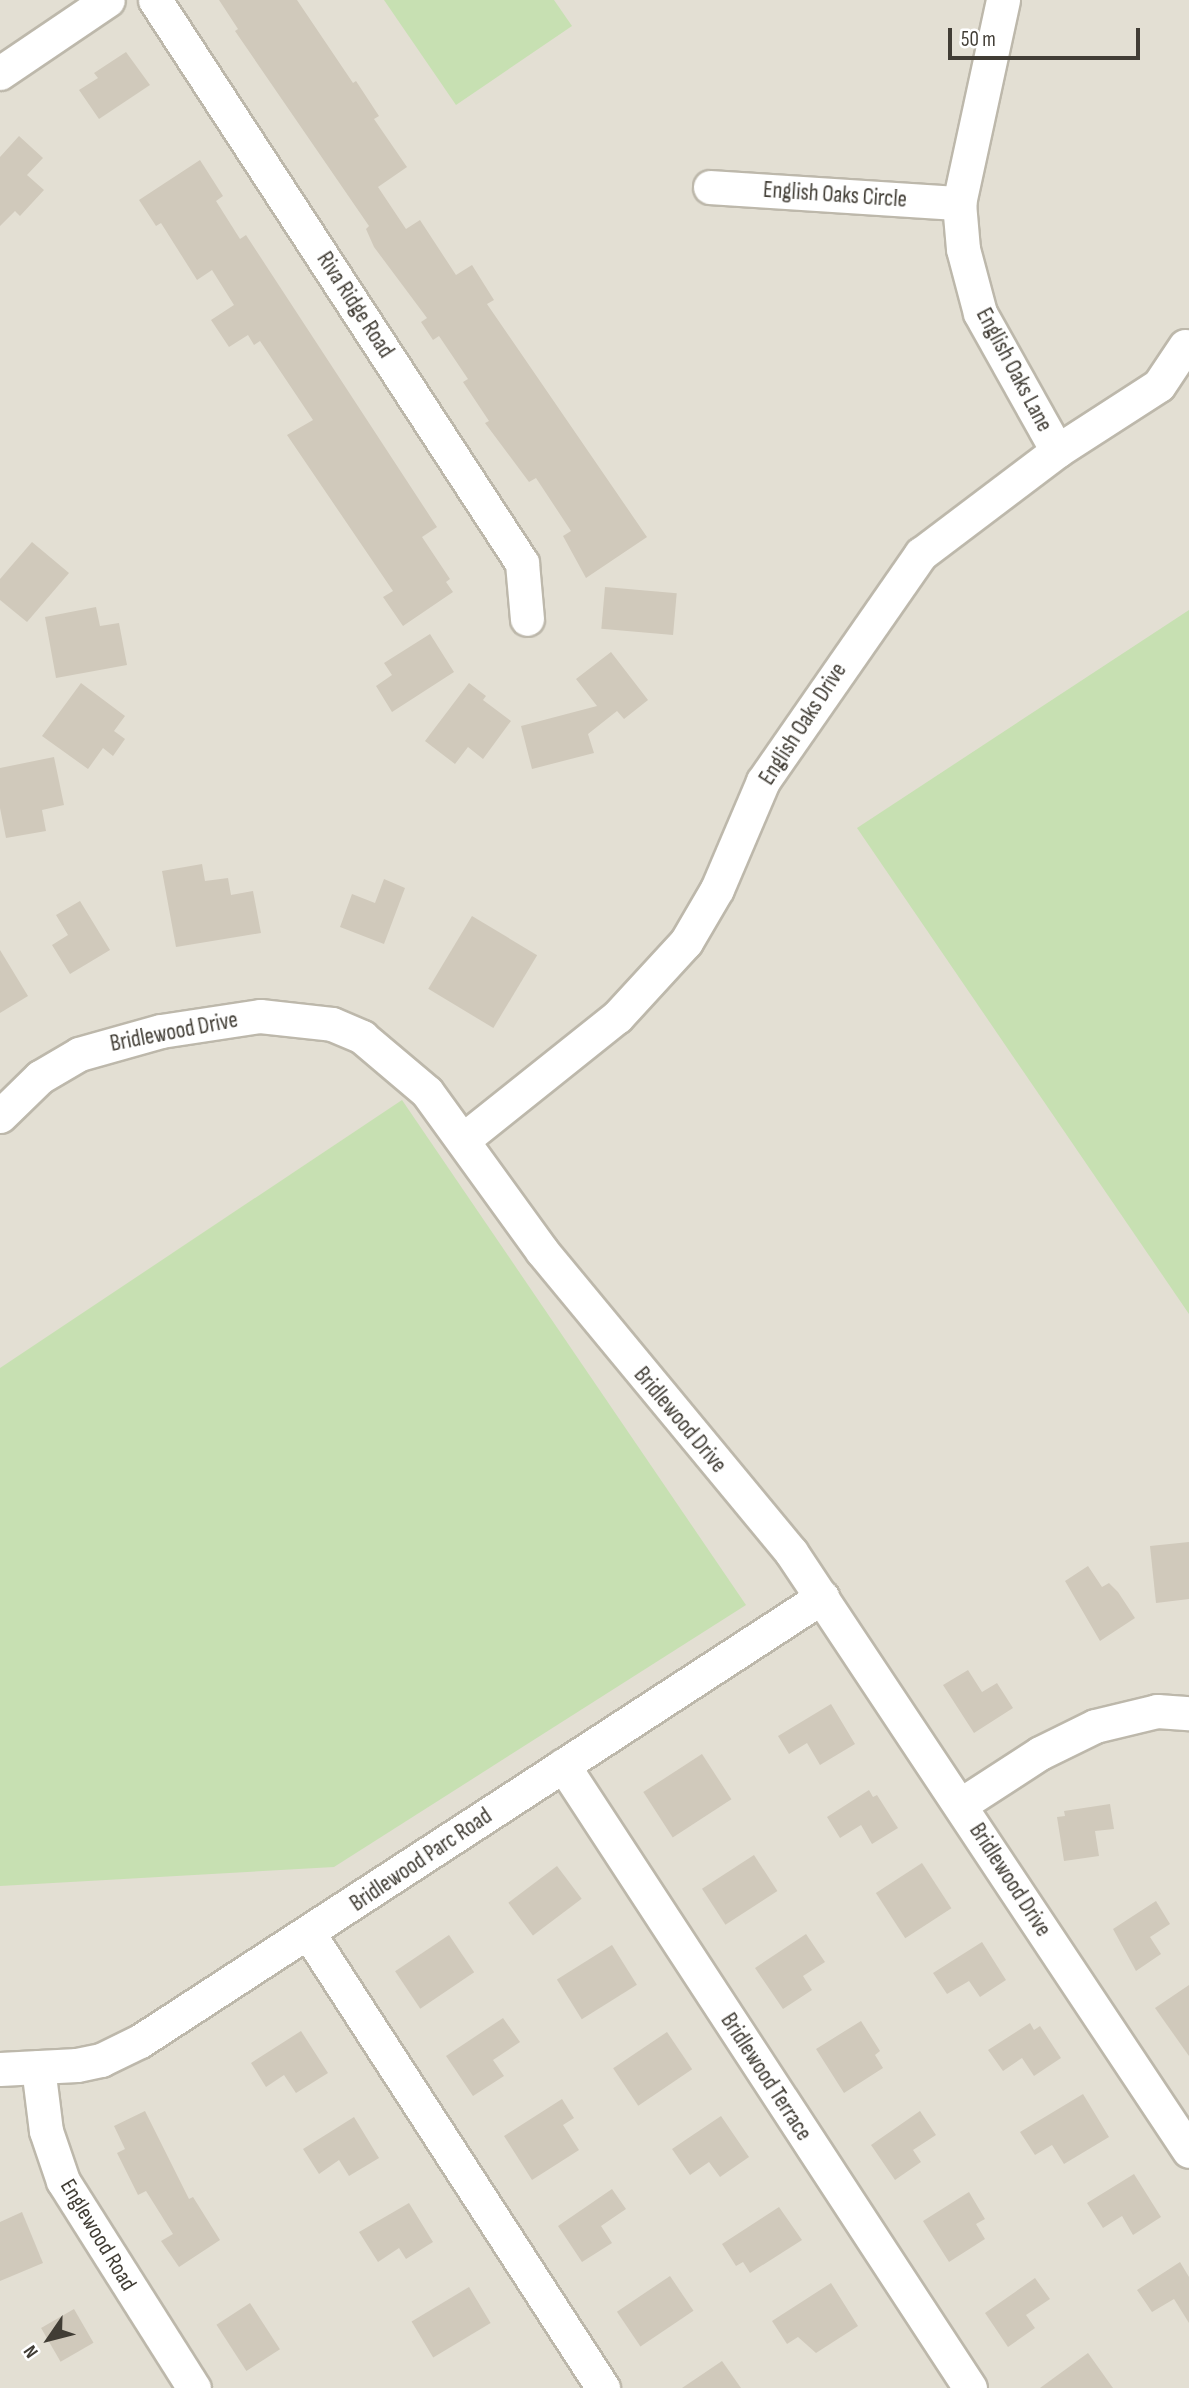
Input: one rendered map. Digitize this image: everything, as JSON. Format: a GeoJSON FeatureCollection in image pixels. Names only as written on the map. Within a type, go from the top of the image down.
{"type":"FeatureCollection","features":[{"type":"Feature","properties":{"kind":"street"},"geometry":{"type":"LineString","coordinates":[[0,73],[108,0]]}},
{"type":"Feature","properties":{"kind":"street","name":"Riva Ridge Road"},"geometry":{"type":"LineString","coordinates":[[155,0],[522,563],[527,619]]}},
{"type":"Feature","properties":{"kind":"street","name":"English Oaks Lane"},"geometry":{"type":"LineString","coordinates":[[1003,0],[959,203],[963,249],[980,313],[1057,451]]}},
{"type":"Feature","properties":{"kind":"street","name":"English Oaks Circle"},"geometry":{"type":"LineString","coordinates":[[710,187],[959,203]]}},
{"type":"Feature","properties":{"kind":"street","name":"English Oaks Drive"},"geometry":{"type":"LineString","coordinates":[[464,1139],[617,1017],[685,942],[717,889],[763,781],[921,554],[1057,451],[1159,385],[1185,346]]}},
{"type":"Feature","properties":{"kind":"street","name":"Bridlewood Drive"},"geometry":{"type":"LineString","coordinates":[[0,1116],[40,1077],[104,1045],[217,1019],[295,1017],[332,1024],[362,1037],[427,1092],[464,1139],[542,1251],[792,1552],[1189,2151]]}},
{"type":"Feature","properties":{"kind":"street","name":"Bridlewood Parc Road"},"geometry":{"type":"LineString","coordinates":[[0,2069],[77,2065],[120,2051],[309,1934],[822,1597]]}},
{"type":"Feature","properties":{"kind":"street"},"geometry":{"type":"LineString","coordinates":[[960,1805],[1040,1753],[1108,1722],[1157,1711],[1189,1713]]}},
{"type":"Feature","properties":{"kind":"street","name":"Bridlewood Terrace"},"geometry":{"type":"LineString","coordinates":[[563,1765],[970,2388]]}},
{"type":"Feature","properties":{"kind":"street"},"geometry":{"type":"LineString","coordinates":[[309,1934],[603,2388]]}},
{"type":"Feature","properties":{"kind":"street","name":"Englewood Road"},"geometry":{"type":"LineString","coordinates":[[38,2067],[46,2131],[63,2181],[194,2388]]}},
{"type":"Feature","properties":{"kind":"shaded area"},"geometry":{"type":"Polygon","coordinates":[[[0,0],[1189,0],[1189,2388],[0,2388],[0,0]]]}},
{"type":"Feature","properties":{"kind":"green space"},"geometry":{"type":"Polygon","coordinates":[[[384,0],[554,0],[572,26],[456,105],[384,0]]]}},
{"type":"Feature","properties":{"kind":"green space"},"geometry":{"type":"Polygon","coordinates":[[[1189,610],[1189,1314],[857,828],[1189,610]]]}},
{"type":"Feature","properties":{"kind":"green space"},"geometry":{"type":"Polygon","coordinates":[[[402,1100],[746,1605],[334,1867],[0,1886],[0,1368],[402,1100]]]}},
{"type":"Feature","properties":{"kind":"building"},"geometry":{"type":"Polygon","coordinates":[[[219,0],[297,0],[353,83],[356,81],[379,116],[374,119],[407,167],[378,187],[406,229],[420,220],[456,275],[472,265],[494,300],[487,304],[647,537],[586,578],[563,536],[571,531],[536,478],[529,482],[485,423],[489,421],[463,382],[468,379],[439,336],[433,340],[421,322],[427,318],[374,247],[366,229],[369,226],[235,31],[238,29],[219,0]]]}},
{"type":"Feature","properties":{"kind":"building"},"geometry":{"type":"Polygon","coordinates":[[[126,52],[150,85],[99,119],[79,90],[98,78],[94,73],[126,52]]]}},
{"type":"Feature","properties":{"kind":"building"},"geometry":{"type":"Polygon","coordinates":[[[19,136],[43,158],[27,175],[44,190],[20,216],[15,211],[0,226],[0,157],[19,136]]]}},
{"type":"Feature","properties":{"kind":"building"},"geometry":{"type":"Polygon","coordinates":[[[200,160],[223,196],[216,201],[240,239],[246,235],[437,527],[422,537],[450,579],[446,582],[453,592],[403,626],[383,597],[393,591],[287,435],[313,420],[260,341],[254,345],[248,335],[229,347],[211,320],[234,305],[212,270],[197,280],[161,223],[156,226],[139,200],[200,160]]]}},
{"type":"Feature","properties":{"kind":"building"},"geometry":{"type":"Polygon","coordinates":[[[32,542],[69,573],[27,622],[0,600],[0,579],[32,542]]]}},
{"type":"Feature","properties":{"kind":"building"},"geometry":{"type":"Polygon","coordinates":[[[605,587],[677,593],[673,635],[601,629],[605,587]]]}},
{"type":"Feature","properties":{"kind":"building"},"geometry":{"type":"Polygon","coordinates":[[[96,607],[100,626],[119,623],[127,665],[56,678],[45,617],[96,607]]]}},
{"type":"Feature","properties":{"kind":"building"},"geometry":{"type":"Polygon","coordinates":[[[430,634],[454,672],[392,712],[376,686],[392,675],[384,663],[430,634]]]}},
{"type":"Feature","properties":{"kind":"building"},"geometry":{"type":"Polygon","coordinates":[[[611,652],[648,700],[624,719],[617,711],[588,734],[594,753],[532,769],[521,726],[597,706],[576,679],[611,652]]]}},
{"type":"Feature","properties":{"kind":"building"},"geometry":{"type":"Polygon","coordinates":[[[81,683],[125,716],[114,731],[125,739],[113,756],[103,748],[88,769],[42,736],[81,683]]]}},
{"type":"Feature","properties":{"kind":"building"},"geometry":{"type":"Polygon","coordinates":[[[469,683],[486,696],[483,700],[511,721],[483,759],[468,747],[455,764],[425,741],[469,683]]]}},
{"type":"Feature","properties":{"kind":"building"},"geometry":{"type":"Polygon","coordinates":[[[54,757],[64,805],[42,810],[46,831],[6,838],[0,808],[0,768],[54,757]]]}},
{"type":"Feature","properties":{"kind":"building"},"geometry":{"type":"Polygon","coordinates":[[[202,864],[205,881],[228,878],[231,895],[253,891],[261,933],[176,947],[162,871],[202,864]]]}},
{"type":"Feature","properties":{"kind":"building"},"geometry":{"type":"Polygon","coordinates":[[[384,879],[405,888],[384,944],[340,927],[352,894],[375,903],[384,879]]]}},
{"type":"Feature","properties":{"kind":"building"},"geometry":{"type":"Polygon","coordinates":[[[80,901],[110,950],[70,974],[52,945],[68,935],[56,915],[80,901]]]}},
{"type":"Feature","properties":{"kind":"building"},"geometry":{"type":"Polygon","coordinates":[[[472,916],[537,955],[493,1028],[428,989],[472,916]]]}},
{"type":"Feature","properties":{"kind":"building"},"geometry":{"type":"Polygon","coordinates":[[[0,950],[28,996],[0,1013],[0,950]]]}},
{"type":"Feature","properties":{"kind":"building"},"geometry":{"type":"Polygon","coordinates":[[[1189,1542],[1189,1599],[1156,1603],[1150,1546],[1189,1542]]]}},
{"type":"Feature","properties":{"kind":"building"},"geometry":{"type":"Polygon","coordinates":[[[1088,1566],[1102,1587],[1109,1583],[1118,1592],[1135,1618],[1100,1641],[1065,1581],[1088,1566]]]}},
{"type":"Feature","properties":{"kind":"building"},"geometry":{"type":"Polygon","coordinates":[[[968,1670],[982,1692],[997,1683],[1013,1708],[974,1733],[943,1685],[968,1670]]]}},
{"type":"Feature","properties":{"kind":"building"},"geometry":{"type":"Polygon","coordinates":[[[831,1704],[855,1744],[820,1765],[807,1743],[789,1754],[778,1736],[831,1704]]]}},
{"type":"Feature","properties":{"kind":"building"},"geometry":{"type":"Polygon","coordinates":[[[702,1754],[731,1799],[673,1837],[643,1792],[702,1754]]]}},
{"type":"Feature","properties":{"kind":"building"},"geometry":{"type":"Polygon","coordinates":[[[869,1790],[873,1797],[877,1795],[898,1828],[872,1844],[861,1825],[840,1838],[827,1817],[869,1790]]]}},
{"type":"Feature","properties":{"kind":"building"},"geometry":{"type":"Polygon","coordinates":[[[1110,1804],[1114,1829],[1095,1831],[1099,1856],[1064,1861],[1057,1817],[1065,1816],[1064,1811],[1110,1804]]]}},
{"type":"Feature","properties":{"kind":"building"},"geometry":{"type":"Polygon","coordinates":[[[754,1855],[777,1891],[725,1925],[702,1889],[754,1855]]]}},
{"type":"Feature","properties":{"kind":"building"},"geometry":{"type":"Polygon","coordinates":[[[922,1863],[951,1908],[905,1938],[876,1893],[922,1863]]]}},
{"type":"Feature","properties":{"kind":"building"},"geometry":{"type":"Polygon","coordinates":[[[557,1866],[582,1899],[533,1935],[508,1903],[557,1866]]]}},
{"type":"Feature","properties":{"kind":"building"},"geometry":{"type":"Polygon","coordinates":[[[1156,1901],[1170,1924],[1150,1937],[1161,1954],[1136,1971],[1113,1929],[1156,1901]]]}},
{"type":"Feature","properties":{"kind":"building"},"geometry":{"type":"Polygon","coordinates":[[[806,1934],[825,1962],[803,1976],[812,1990],[783,2009],[755,1968],[806,1934]]]}},
{"type":"Feature","properties":{"kind":"building"},"geometry":{"type":"Polygon","coordinates":[[[449,1935],[474,1972],[420,2009],[395,1971],[449,1935]]]}},
{"type":"Feature","properties":{"kind":"building"},"geometry":{"type":"Polygon","coordinates":[[[982,1942],[1006,1980],[980,1997],[969,1981],[947,1994],[933,1973],[982,1942]]]}},
{"type":"Feature","properties":{"kind":"building"},"geometry":{"type":"Polygon","coordinates":[[[612,1945],[637,1985],[582,2019],[557,1979],[612,1945]]]}},
{"type":"Feature","properties":{"kind":"building"},"geometry":{"type":"Polygon","coordinates":[[[1189,1985],[1189,2056],[1155,2008],[1189,1985]]]}},
{"type":"Feature","properties":{"kind":"building"},"geometry":{"type":"Polygon","coordinates":[[[503,2018],[520,2042],[493,2060],[504,2076],[473,2096],[446,2056],[503,2018]]]}},
{"type":"Feature","properties":{"kind":"building"},"geometry":{"type":"Polygon","coordinates":[[[861,2021],[880,2051],[875,2055],[883,2068],[844,2093],[816,2049],[861,2021]]]}},
{"type":"Feature","properties":{"kind":"building"},"geometry":{"type":"Polygon","coordinates":[[[1030,2023],[1034,2030],[1040,2026],[1061,2058],[1034,2076],[1022,2058],[1003,2071],[988,2050],[1030,2023]]]}},
{"type":"Feature","properties":{"kind":"building"},"geometry":{"type":"Polygon","coordinates":[[[301,2031],[328,2073],[296,2093],[284,2075],[266,2087],[251,2063],[301,2031]]]}},
{"type":"Feature","properties":{"kind":"building"},"geometry":{"type":"Polygon","coordinates":[[[667,2032],[692,2069],[638,2106],[613,2068],[667,2032]]]}},
{"type":"Feature","properties":{"kind":"building"},"geometry":{"type":"Polygon","coordinates":[[[1083,2094],[1109,2137],[1064,2164],[1052,2145],[1035,2155],[1020,2132],[1083,2094]]]}},
{"type":"Feature","properties":{"kind":"building"},"geometry":{"type":"Polygon","coordinates":[[[562,2099],[574,2118],[563,2125],[579,2150],[532,2180],[504,2136],[562,2099]]]}},
{"type":"Feature","properties":{"kind":"building"},"geometry":{"type":"Polygon","coordinates":[[[145,2111],[189,2199],[193,2197],[220,2240],[179,2267],[161,2241],[173,2234],[146,2191],[138,2195],[117,2153],[125,2149],[114,2126],[145,2111]]]}},
{"type":"Feature","properties":{"kind":"building"},"geometry":{"type":"Polygon","coordinates":[[[920,2111],[936,2135],[913,2150],[921,2162],[895,2180],[871,2145],[920,2111]]]}},
{"type":"Feature","properties":{"kind":"building"},"geometry":{"type":"Polygon","coordinates":[[[721,2116],[749,2157],[720,2177],[709,2162],[690,2175],[672,2149],[721,2116]]]}},
{"type":"Feature","properties":{"kind":"building"},"geometry":{"type":"Polygon","coordinates":[[[354,2117],[379,2158],[349,2176],[339,2160],[319,2174],[303,2149],[354,2117]]]}},
{"type":"Feature","properties":{"kind":"building"},"geometry":{"type":"Polygon","coordinates":[[[1134,2174],[1161,2217],[1133,2235],[1122,2216],[1103,2228],[1087,2203],[1134,2174]]]}},
{"type":"Feature","properties":{"kind":"building"},"geometry":{"type":"Polygon","coordinates":[[[612,2189],[626,2209],[601,2226],[612,2243],[582,2262],[558,2226],[612,2189]]]}},
{"type":"Feature","properties":{"kind":"building"},"geometry":{"type":"Polygon","coordinates":[[[969,2192],[985,2219],[976,2224],[985,2239],[949,2262],[923,2221],[969,2192]]]}},
{"type":"Feature","properties":{"kind":"building"},"geometry":{"type":"Polygon","coordinates":[[[409,2203],[433,2242],[406,2259],[399,2248],[378,2262],[359,2232],[409,2203]]]}},
{"type":"Feature","properties":{"kind":"building"},"geometry":{"type":"Polygon","coordinates":[[[779,2207],[802,2240],[750,2273],[743,2262],[736,2266],[722,2244],[779,2207]]]}},
{"type":"Feature","properties":{"kind":"building"},"geometry":{"type":"Polygon","coordinates":[[[22,2212],[43,2263],[0,2281],[0,2222],[22,2212]]]}},
{"type":"Feature","properties":{"kind":"building"},"geometry":{"type":"Polygon","coordinates":[[[1180,2262],[1189,2277],[1189,2323],[1174,2299],[1152,2312],[1137,2290],[1180,2262]]]}},
{"type":"Feature","properties":{"kind":"building"},"geometry":{"type":"Polygon","coordinates":[[[670,2276],[693,2311],[640,2347],[617,2312],[670,2276]]]}},
{"type":"Feature","properties":{"kind":"building"},"geometry":{"type":"Polygon","coordinates":[[[1035,2278],[1050,2299],[1026,2315],[1035,2328],[1008,2347],[985,2313],[1035,2278]]]}},
{"type":"Feature","properties":{"kind":"building"},"geometry":{"type":"Polygon","coordinates":[[[831,2283],[858,2326],[816,2353],[798,2337],[787,2344],[772,2321],[831,2283]]]}},
{"type":"Feature","properties":{"kind":"building"},"geometry":{"type":"Polygon","coordinates":[[[469,2287],[491,2323],[433,2358],[412,2322],[469,2287]]]}},
{"type":"Feature","properties":{"kind":"building"},"geometry":{"type":"Polygon","coordinates":[[[250,2303],[280,2349],[246,2371],[216,2325],[250,2303]]]}},
{"type":"Feature","properties":{"kind":"building"},"geometry":{"type":"Polygon","coordinates":[[[74,2309],[94,2343],[61,2362],[41,2328],[74,2309]]]}},
{"type":"Feature","properties":{"kind":"building"},"geometry":{"type":"Polygon","coordinates":[[[1088,2353],[1113,2388],[1040,2388],[1088,2353]]]}},
{"type":"Feature","properties":{"kind":"building"},"geometry":{"type":"Polygon","coordinates":[[[722,2361],[741,2388],[682,2388],[722,2361]]]}}]}
